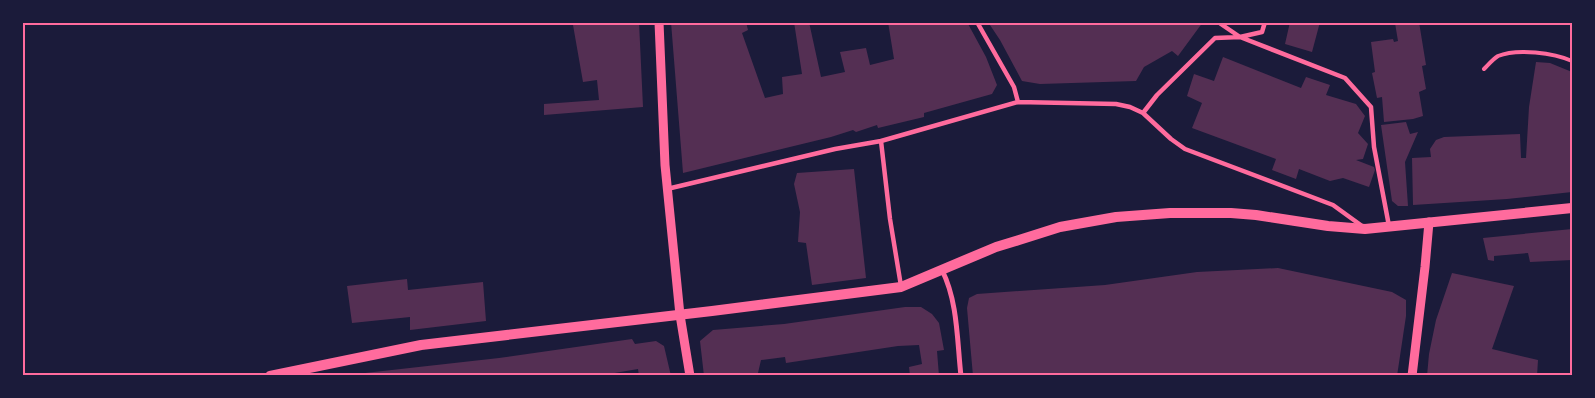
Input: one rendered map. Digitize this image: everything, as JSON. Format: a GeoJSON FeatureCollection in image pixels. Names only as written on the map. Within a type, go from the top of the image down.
{"type":"FeatureCollection","features":[{"type":"Feature","properties":{"kind":"main road"},"geometry":{"type":"LineString","coordinates":[[270,376],[297,373],[421,345],[901,287],[996,248],[1046,231],[1089,221],[1123,216],[1232,213],[1365,229],[1572,208]]}},
{"type":"Feature","properties":{"kind":"street"},"geometry":{"type":"LineString","coordinates":[[659,22],[667,189],[680,315],[690,376]]}},
{"type":"Feature","properties":{"kind":"street"},"geometry":{"type":"LineString","coordinates":[[978,22],[1014,87],[1018,102]]}},
{"type":"Feature","properties":{"kind":"street"},"geometry":{"type":"LineString","coordinates":[[1218,22],[1240,37],[1345,78],[1371,107],[1374,147],[1389,227]]}},
{"type":"Feature","properties":{"kind":"street"},"geometry":{"type":"LineString","coordinates":[[1143,113],[1157,95],[1216,38],[1240,37],[1262,32],[1265,22]]}},
{"type":"Feature","properties":{"kind":"street"},"geometry":{"type":"LineString","coordinates":[[667,189],[835,149],[881,141],[1018,102],[1116,104],[1130,107],[1143,113],[1171,139],[1185,149],[1333,205],[1365,229]]}},
{"type":"Feature","properties":{"kind":"street"},"geometry":{"type":"LineString","coordinates":[[881,141],[890,219],[901,287]]}},
{"type":"Feature","properties":{"kind":"street"},"geometry":{"type":"LineString","coordinates":[[1412,376],[1429,222]]}},
{"type":"Feature","properties":{"kind":"street"},"geometry":{"type":"LineString","coordinates":[[942,270],[952,296],[961,376]]}},
{"type":"Feature","properties":{"kind":"lane"},"geometry":{"type":"LineString","coordinates":[[1484,69],[1497,57],[1513,52],[1560,56],[1572,61]]}},
{"type":"Feature","properties":{"kind":"building"},"geometry":{"type":"Polygon","coordinates":[[[578,22],[639,22],[643,107],[544,115],[544,104],[599,100],[597,80],[583,82],[573,25],[578,25],[578,22]]]}},
{"type":"Feature","properties":{"kind":"building"},"geometry":{"type":"Polygon","coordinates":[[[671,22],[746,22],[748,30],[742,33],[765,98],[783,94],[782,77],[802,74],[794,22],[809,22],[821,77],[845,72],[840,52],[866,48],[870,65],[894,59],[888,22],[967,22],[986,57],[997,85],[992,94],[924,113],[924,117],[878,128],[877,125],[856,132],[853,130],[683,173],[671,22]]]}},
{"type":"Feature","properties":{"kind":"building"},"geometry":{"type":"Polygon","coordinates":[[[988,22],[1203,22],[1178,56],[1172,51],[1144,67],[1136,81],[1040,84],[1022,81],[988,22]]]}},
{"type":"Feature","properties":{"kind":"building"},"geometry":{"type":"Polygon","coordinates":[[[1290,22],[1320,22],[1312,52],[1285,44],[1290,22]]]}},
{"type":"Feature","properties":{"kind":"building"},"geometry":{"type":"Polygon","coordinates":[[[1419,22],[1426,65],[1422,66],[1426,89],[1419,92],[1423,116],[1384,122],[1382,97],[1377,98],[1372,73],[1375,72],[1371,42],[1393,39],[1394,42],[1398,41],[1395,23],[1419,22]]]}},
{"type":"Feature","properties":{"kind":"building"},"geometry":{"type":"Polygon","coordinates":[[[1223,57],[1301,88],[1306,77],[1330,85],[1326,95],[1356,104],[1365,116],[1358,133],[1368,144],[1363,159],[1356,160],[1374,167],[1375,170],[1369,187],[1343,178],[1330,181],[1299,169],[1296,179],[1272,170],[1276,159],[1192,128],[1202,103],[1187,96],[1194,74],[1214,81],[1223,57]]]}},
{"type":"Feature","properties":{"kind":"building"},"geometry":{"type":"Polygon","coordinates":[[[1536,62],[1550,63],[1572,72],[1572,192],[1507,199],[1413,205],[1412,158],[1431,157],[1430,149],[1436,140],[1444,137],[1520,134],[1521,158],[1526,158],[1529,107],[1536,62]]]}},
{"type":"Feature","properties":{"kind":"building"},"geometry":{"type":"Polygon","coordinates":[[[1406,122],[1410,134],[1418,132],[1405,162],[1408,206],[1398,206],[1392,201],[1381,125],[1406,122]]]}},
{"type":"Feature","properties":{"kind":"building"},"geometry":{"type":"Polygon","coordinates":[[[854,169],[866,278],[812,285],[806,243],[798,242],[800,212],[794,184],[797,173],[854,169]]]}},
{"type":"Feature","properties":{"kind":"building"},"geometry":{"type":"Polygon","coordinates":[[[1572,229],[1572,260],[1530,262],[1528,253],[1494,256],[1494,261],[1488,260],[1483,238],[1572,229]]]}},
{"type":"Feature","properties":{"kind":"building"},"geometry":{"type":"Polygon","coordinates":[[[1278,268],[1392,292],[1406,300],[1406,316],[1397,376],[973,376],[967,308],[969,298],[977,294],[1105,285],[1197,272],[1278,268]]]}},
{"type":"Feature","properties":{"kind":"building"},"geometry":{"type":"Polygon","coordinates":[[[1452,273],[1514,286],[1492,349],[1538,360],[1537,376],[1427,376],[1429,354],[1436,320],[1452,273]]]}},
{"type":"Feature","properties":{"kind":"building"},"geometry":{"type":"Polygon","coordinates":[[[407,279],[408,290],[483,282],[486,321],[410,330],[410,317],[352,323],[347,286],[407,279]]]}},
{"type":"Feature","properties":{"kind":"building"},"geometry":{"type":"Polygon","coordinates":[[[905,307],[921,307],[932,314],[939,323],[944,350],[937,351],[939,376],[910,376],[909,367],[922,364],[919,345],[898,346],[786,363],[785,357],[761,360],[758,373],[738,373],[738,376],[704,376],[700,341],[713,330],[784,324],[905,307]]]}},
{"type":"Feature","properties":{"kind":"building"},"geometry":{"type":"Polygon","coordinates":[[[632,339],[635,344],[656,341],[664,346],[671,376],[639,376],[638,369],[597,376],[356,376],[365,373],[499,358],[632,339]]]}}]}
